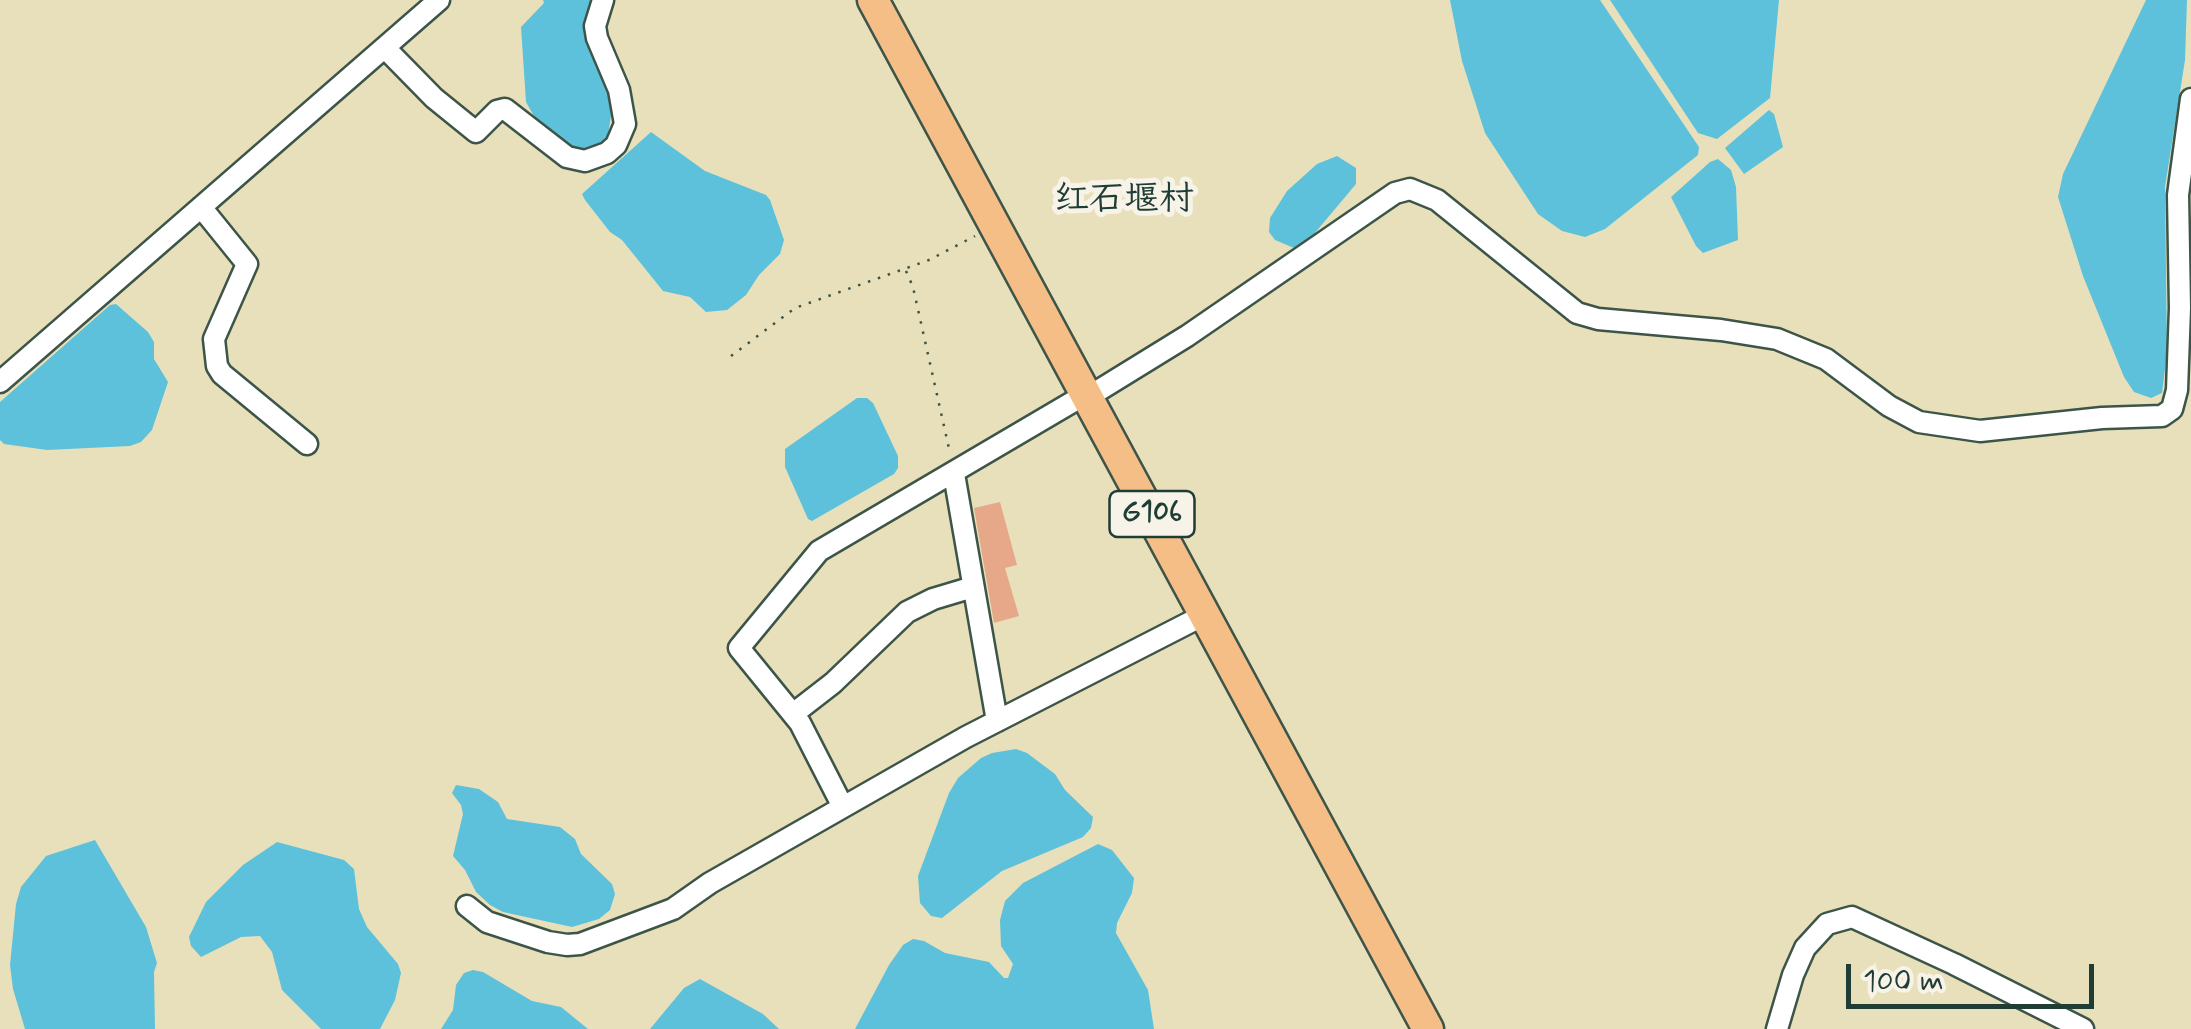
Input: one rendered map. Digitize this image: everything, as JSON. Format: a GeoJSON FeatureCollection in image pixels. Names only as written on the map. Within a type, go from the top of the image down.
{"type":"FeatureCollection","features":[{"type":"Feature","properties":{"kind":"highway","name":"G106"},"geometry":{"type":"LineString","coordinates":[[873,0],[1428,1029]]}},
{"type":"Feature","properties":{"kind":"street"},"geometry":{"type":"LineString","coordinates":[[0,382],[439,0]]}},
{"type":"Feature","properties":{"kind":"street"},"geometry":{"type":"LineString","coordinates":[[385,48],[434,98],[476,132],[497,111],[506,108],[567,157],[596,158],[616,145],[625,124],[619,90],[597,38],[595,26],[604,0]]}},
{"type":"Feature","properties":{"kind":"street"},"geometry":{"type":"LineString","coordinates":[[844,807],[793,714],[739,648],[820,550],[1187,336],[1396,193],[1410,189],[1437,200],[1577,313],[1598,319],[1777,339],[1826,360],[1889,406],[1920,422],[1980,431],[2162,416],[2172,409],[2177,390],[2178,195],[2191,99]]}},
{"type":"Feature","properties":{"kind":"street"},"geometry":{"type":"LineString","coordinates":[[201,207],[247,264],[214,339],[217,366],[307,444]]}},
{"type":"Feature","properties":{"kind":"street"},"geometry":{"type":"LineString","coordinates":[[954,474],[997,721]]}},
{"type":"Feature","properties":{"kind":"street"},"geometry":{"type":"LineString","coordinates":[[793,714],[833,683],[907,612],[973,586]]}},
{"type":"Feature","properties":{"kind":"street"},"geometry":{"type":"LineString","coordinates":[[467,906],[487,922],[548,942],[580,944],[673,909],[710,883],[997,721],[1206,614]]}},
{"type":"Feature","properties":{"kind":"street"},"geometry":{"type":"LineString","coordinates":[[1777,1029],[1792,976],[1805,948],[1828,924],[1860,918],[2082,1029]]}},
{"type":"Feature","properties":{"kind":"path"},"geometry":{"type":"LineString","coordinates":[[731,356],[795,308],[929,260],[994,226]]}},
{"type":"Feature","properties":{"kind":"path"},"geometry":{"type":"LineString","coordinates":[[905,268],[913,287],[954,474]]}},
{"type":"Feature","properties":{"kind":"water"},"geometry":{"type":"Polygon","coordinates":[[[543,0],[591,0],[587,42],[613,103],[608,135],[598,147],[584,151],[569,146],[539,125],[526,102],[521,27],[543,0]]]}},
{"type":"Feature","properties":{"kind":"water"},"geometry":{"type":"Polygon","coordinates":[[[1450,0],[1600,0],[1699,147],[1698,155],[1605,229],[1585,237],[1562,231],[1538,214],[1485,133],[1462,61],[1450,0]]]}},
{"type":"Feature","properties":{"kind":"water"},"geometry":{"type":"Polygon","coordinates":[[[1610,0],[1779,0],[1770,98],[1717,139],[1698,133],[1610,0]]]}},
{"type":"Feature","properties":{"kind":"water"},"geometry":{"type":"Polygon","coordinates":[[[2146,0],[2187,0],[2185,60],[2165,187],[2167,353],[2162,393],[2151,398],[2134,392],[2124,377],[2083,276],[2058,197],[2063,174],[2146,0]]]}},
{"type":"Feature","properties":{"kind":"water"},"geometry":{"type":"Polygon","coordinates":[[[1769,110],[1774,114],[1783,147],[1744,174],[1725,148],[1769,110]]]}},
{"type":"Feature","properties":{"kind":"water"},"geometry":{"type":"Polygon","coordinates":[[[651,132],[705,171],[770,200],[784,240],[780,254],[746,295],[727,310],[706,312],[690,297],[663,291],[582,194],[651,132]]]}},
{"type":"Feature","properties":{"kind":"water"},"geometry":{"type":"Polygon","coordinates":[[[1337,156],[1356,168],[1356,184],[1304,246],[1294,248],[1275,240],[1269,232],[1270,218],[1287,191],[1317,164],[1337,156]]]}},
{"type":"Feature","properties":{"kind":"water"},"geometry":{"type":"Polygon","coordinates":[[[1718,159],[1731,170],[1736,187],[1738,240],[1703,253],[1671,197],[1718,159]]]}},
{"type":"Feature","properties":{"kind":"water"},"geometry":{"type":"Polygon","coordinates":[[[116,304],[148,332],[154,342],[154,359],[168,382],[152,430],[141,442],[130,446],[47,450],[4,444],[0,440],[0,402],[110,305],[116,304]]]}},
{"type":"Feature","properties":{"kind":"water"},"geometry":{"type":"Polygon","coordinates":[[[857,398],[873,403],[898,456],[898,468],[894,474],[812,521],[785,467],[785,449],[857,398]]]}},
{"type":"Feature","properties":{"kind":"water"},"geometry":{"type":"Polygon","coordinates":[[[1016,749],[1055,774],[1065,790],[1093,817],[1091,828],[1083,837],[1002,871],[942,918],[931,916],[920,903],[918,876],[949,793],[958,778],[981,758],[1016,749]]]}},
{"type":"Feature","properties":{"kind":"water"},"geometry":{"type":"Polygon","coordinates":[[[456,785],[479,789],[498,802],[507,819],[560,827],[575,839],[581,854],[612,884],[615,894],[610,910],[599,919],[572,927],[503,912],[490,905],[476,892],[453,856],[463,814],[452,793],[456,785]]]}},
{"type":"Feature","properties":{"kind":"water"},"geometry":{"type":"Polygon","coordinates":[[[95,840],[146,927],[157,963],[155,1029],[25,1029],[10,965],[21,887],[46,856],[95,840]]]}},
{"type":"Feature","properties":{"kind":"water"},"geometry":{"type":"Polygon","coordinates":[[[277,842],[344,860],[354,869],[359,909],[367,927],[401,973],[395,1000],[380,1029],[321,1029],[282,990],[272,952],[260,936],[241,937],[201,957],[191,946],[189,937],[206,902],[243,865],[277,842]]]}},
{"type":"Feature","properties":{"kind":"water"},"geometry":{"type":"Polygon","coordinates":[[[1098,844],[1112,850],[1134,878],[1116,933],[1148,990],[1154,1029],[855,1029],[889,965],[903,945],[913,939],[945,953],[989,962],[1008,978],[1013,964],[1001,946],[1000,920],[1005,901],[1023,883],[1098,844]]]}},
{"type":"Feature","properties":{"kind":"water"},"geometry":{"type":"Polygon","coordinates":[[[473,970],[532,1001],[561,1007],[588,1029],[441,1029],[453,1010],[456,985],[464,973],[473,970]]]}},
{"type":"Feature","properties":{"kind":"water"},"geometry":{"type":"Polygon","coordinates":[[[700,979],[763,1014],[779,1029],[650,1029],[684,988],[700,979]]]}},
{"type":"Feature","properties":{"kind":"building"},"geometry":{"type":"Polygon","coordinates":[[[1000,502],[1017,565],[1005,568],[1019,616],[994,623],[974,508],[1000,502]]]}},
{"type":"Feature","properties":{"kind":"district","name":"红石堰村"},"geometry":{"type":"Point","coordinates":[1124,202]}}]}
